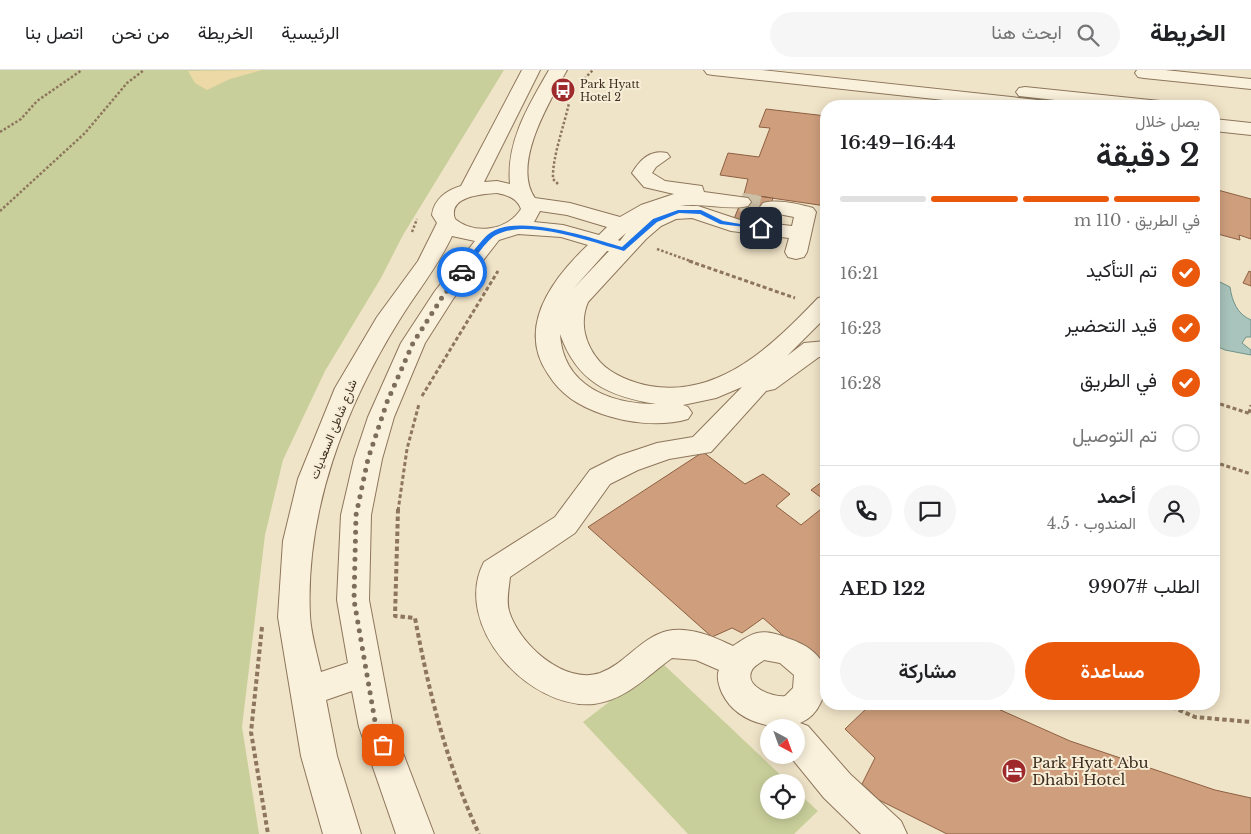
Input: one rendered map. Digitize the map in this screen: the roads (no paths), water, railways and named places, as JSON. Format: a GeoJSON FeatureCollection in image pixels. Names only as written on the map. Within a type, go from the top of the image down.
{"type":"FeatureCollection","features":[{"type":"Feature","properties":{"kind":"street"},"geometry":{"type":"LineString","coordinates":[[469,190],[479,174],[492,143],[531,70]]}},
{"type":"Feature","properties":{"kind":"street"},"geometry":{"type":"LineString","coordinates":[[415,834],[376,727],[354,600],[356,515],[368,459],[381,418],[413,343],[443,296],[504,230],[528,216],[531,209],[525,199],[518,162],[537,107],[558,70]]}},
{"type":"Feature","properties":{"kind":"street"},"geometry":{"type":"LineString","coordinates":[[713,70],[991,100]]}},
{"type":"Feature","properties":{"kind":"street"},"geometry":{"type":"LineString","coordinates":[[828,70],[1101,100]]}},
{"type":"Feature","properties":{"kind":"street"},"geometry":{"type":"LineString","coordinates":[[1154,100],[1143,72],[1251,84]]}},
{"type":"Feature","properties":{"kind":"street"},"geometry":{"type":"LineString","coordinates":[[1220,121],[1251,116]]}},
{"type":"Feature","properties":{"kind":"street"},"geometry":{"type":"LineString","coordinates":[[1220,122],[1251,129]]}},
{"type":"Feature","properties":{"kind":"street"},"geometry":{"type":"LineString","coordinates":[[1220,123],[1251,139]]}},
{"type":"Feature","properties":{"kind":"street"},"geometry":{"type":"LineString","coordinates":[[660,157],[651,160],[642,173],[645,179],[653,184],[707,191],[731,201],[675,200],[645,210],[583,292],[574,308],[572,326],[576,350],[600,377],[628,391],[668,397],[706,392],[750,373],[780,350],[820,309]]}},
{"type":"Feature","properties":{"kind":"street"},"geometry":{"type":"LineString","coordinates":[[469,190],[497,187],[525,199],[570,210],[625,237]]}},
{"type":"Feature","properties":{"kind":"street","name":"شارع شاطئ السعديات"},"geometry":{"type":"LineString","coordinates":[[342,834],[319,756],[294,617],[298,541],[312,479],[348,388],[389,317],[430,262],[447,224],[443,216],[448,202],[469,190]]}},
{"type":"Feature","properties":{"kind":"street"},"geometry":{"type":"LineString","coordinates":[[754,390],[702,410],[684,413],[620,411],[588,400],[566,382],[552,365],[547,339],[550,317],[562,288],[577,267],[625,237],[655,220],[678,212],[701,212],[722,222],[801,232],[770,207]]}},
{"type":"Feature","properties":{"kind":"street"},"geometry":{"type":"LineString","coordinates":[[447,224],[466,233],[504,230],[563,231],[625,237]]}},
{"type":"Feature","properties":{"kind":"street"},"geometry":{"type":"LineString","coordinates":[[737,663],[694,644],[665,646],[630,674],[593,689],[559,685],[525,661],[508,642],[493,611],[495,571],[565,525],[600,477],[628,463],[667,450],[701,445],[754,390],[813,349],[820,349]]}},
{"type":"Feature","properties":{"kind":"street"},"geometry":{"type":"LineString","coordinates":[[776,719],[746,702],[737,689],[735,682],[734,676],[737,663],[746,652],[760,646],[776,646],[791,651],[804,660],[811,674],[812,688],[805,700],[792,710],[789,719]]}},
{"type":"Feature","properties":{"kind":"street"},"geometry":{"type":"LineString","coordinates":[[308,691],[366,672]]}},
{"type":"Feature","properties":{"kind":"street"},"geometry":{"type":"LineString","coordinates":[[805,748],[837,786],[888,834]]}},
{"type":"Feature","properties":{"kind":"water"},"geometry":{"type":"Polygon","coordinates":[[[1220,282],[1230,287],[1232,297],[1239,311],[1251,320],[1251,337],[1246,337],[1242,343],[1251,350],[1251,355],[1220,348],[1220,282]]]}},
{"type":"Feature","properties":{"kind":"tunnel"},"geometry":{"type":"LineString","coordinates":[[741,202],[770,207]]}},
{"type":"Feature","properties":{"kind":"place","name":"Park Hyatt Hotel 2"},"geometry":{"type":"Point","coordinates":[563,90]}},
{"type":"Feature","properties":{"kind":"place","name":"Park Hyatt Abu Dhabi Hotel"},"geometry":{"type":"Point","coordinates":[1014,771]}}]}
